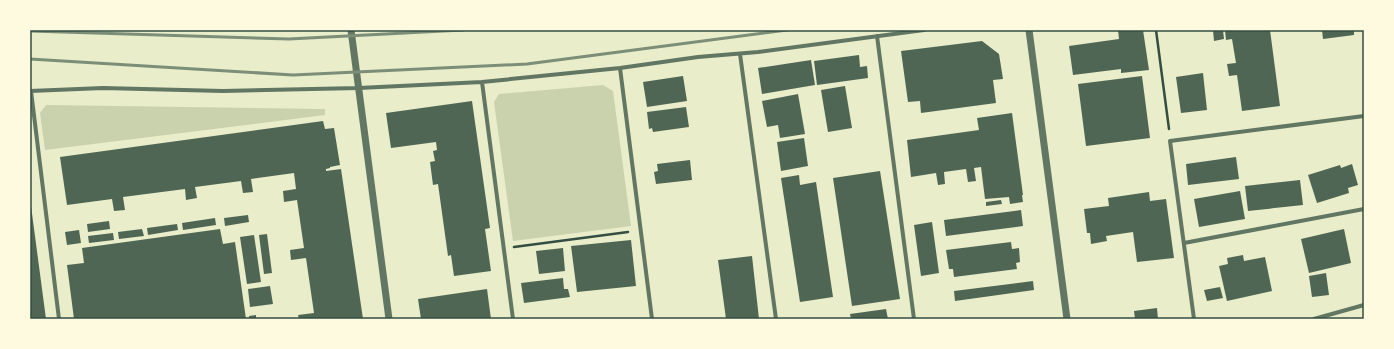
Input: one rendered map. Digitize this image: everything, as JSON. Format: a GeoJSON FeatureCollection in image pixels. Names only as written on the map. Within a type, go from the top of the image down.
{"type":"FeatureCollection","features":[{"type":"Feature","properties":{"kind":"street"},"geometry":{"type":"LineString","coordinates":[[351,30],[360,88],[389,319]]}},
{"type":"Feature","properties":{"kind":"street"},"geometry":{"type":"LineString","coordinates":[[59,319],[30,91],[103,88],[223,91],[360,88],[482,82],[620,68],[698,57],[740,54],[924,30]]}},
{"type":"Feature","properties":{"kind":"street"},"geometry":{"type":"LineString","coordinates":[[1029,30],[1067,319]]}},
{"type":"Feature","properties":{"kind":"street"},"geometry":{"type":"LineString","coordinates":[[877,36],[914,319]]}},
{"type":"Feature","properties":{"kind":"street"},"geometry":{"type":"LineString","coordinates":[[740,54],[776,319]]}},
{"type":"Feature","properties":{"kind":"street"},"geometry":{"type":"LineString","coordinates":[[620,68],[652,319]]}},
{"type":"Feature","properties":{"kind":"street"},"geometry":{"type":"LineString","coordinates":[[482,82],[513,319]]}},
{"type":"Feature","properties":{"kind":"street"},"geometry":{"type":"LineString","coordinates":[[1194,319],[1170,141],[1364,116]]}},
{"type":"Feature","properties":{"kind":"street"},"geometry":{"type":"LineString","coordinates":[[1184,243],[1364,209]]}},
{"type":"Feature","properties":{"kind":"street"},"geometry":{"type":"LineString","coordinates":[[1314,319],[1364,305]]}},
{"type":"Feature","properties":{"kind":"path"},"geometry":{"type":"LineString","coordinates":[[1156,30],[1170,141]]}},
{"type":"Feature","properties":{"kind":"path"},"geometry":{"type":"LineString","coordinates":[[504,248],[641,230]]}},
{"type":"Feature","properties":{"kind":"green space"},"geometry":{"type":"Polygon","coordinates":[[[603,85],[613,91],[631,226],[513,241],[494,102],[499,94],[603,85]]]}},
{"type":"Feature","properties":{"kind":"green space"},"geometry":{"type":"Polygon","coordinates":[[[46,105],[325,109],[325,115],[45,150],[40,113],[46,105]]]}},
{"type":"Feature","properties":{"kind":"building"},"geometry":{"type":"Polygon","coordinates":[[[1118,30],[1143,30],[1149,70],[1121,73],[1121,69],[1073,75],[1069,46],[1119,39],[1118,30]]]}},
{"type":"Feature","properties":{"kind":"building"},"geometry":{"type":"Polygon","coordinates":[[[1213,30],[1223,30],[1224,39],[1214,41],[1213,30]]]}},
{"type":"Feature","properties":{"kind":"building"},"geometry":{"type":"Polygon","coordinates":[[[1225,30],[1270,30],[1280,106],[1242,111],[1237,75],[1229,76],[1227,64],[1236,63],[1232,39],[1226,40],[1225,30]]]}},
{"type":"Feature","properties":{"kind":"building"},"geometry":{"type":"Polygon","coordinates":[[[1322,30],[1354,30],[1354,35],[1323,39],[1322,30]]]}},
{"type":"Feature","properties":{"kind":"building"},"geometry":{"type":"Polygon","coordinates":[[[982,41],[999,54],[1003,79],[993,80],[996,103],[921,113],[920,101],[908,102],[901,51],[982,41]]]}},
{"type":"Feature","properties":{"kind":"building"},"geometry":{"type":"Polygon","coordinates":[[[859,55],[860,67],[867,66],[868,78],[817,85],[814,61],[859,55]]]}},
{"type":"Feature","properties":{"kind":"building"},"geometry":{"type":"Polygon","coordinates":[[[811,60],[815,85],[762,94],[758,68],[811,60]]]}},
{"type":"Feature","properties":{"kind":"building"},"geometry":{"type":"Polygon","coordinates":[[[1203,73],[1207,110],[1181,113],[1176,77],[1203,73]]]}},
{"type":"Feature","properties":{"kind":"building"},"geometry":{"type":"Polygon","coordinates":[[[683,76],[687,101],[647,107],[643,82],[683,76]]]}},
{"type":"Feature","properties":{"kind":"building"},"geometry":{"type":"Polygon","coordinates":[[[1142,76],[1150,138],[1086,146],[1078,84],[1142,76]]]}},
{"type":"Feature","properties":{"kind":"building"},"geometry":{"type":"Polygon","coordinates":[[[845,86],[852,128],[828,132],[821,90],[845,86]]]}},
{"type":"Feature","properties":{"kind":"building"},"geometry":{"type":"Polygon","coordinates":[[[798,94],[805,134],[780,138],[778,125],[767,127],[762,101],[798,94]]]}},
{"type":"Feature","properties":{"kind":"building"},"geometry":{"type":"Polygon","coordinates":[[[472,101],[490,228],[485,229],[491,271],[454,276],[451,255],[448,256],[438,184],[433,185],[430,162],[435,161],[433,151],[437,150],[436,142],[391,148],[386,113],[472,101]]]}},
{"type":"Feature","properties":{"kind":"building"},"geometry":{"type":"Polygon","coordinates":[[[686,107],[689,127],[653,132],[652,128],[649,129],[647,112],[686,107]]]}},
{"type":"Feature","properties":{"kind":"building"},"geometry":{"type":"Polygon","coordinates":[[[1012,113],[1023,202],[1010,204],[1009,197],[985,199],[981,167],[974,168],[976,181],[968,182],[966,169],[944,172],[945,184],[938,185],[936,173],[911,177],[907,140],[979,130],[977,118],[1012,113]]]}},
{"type":"Feature","properties":{"kind":"building"},"geometry":{"type":"Polygon","coordinates":[[[323,121],[325,129],[334,128],[340,165],[330,167],[326,169],[326,171],[341,169],[363,319],[299,319],[298,315],[314,313],[306,258],[291,260],[290,250],[304,248],[297,200],[284,202],[283,191],[296,189],[294,173],[251,179],[253,192],[243,193],[241,181],[195,187],[197,198],[186,200],[185,189],[123,197],[125,210],[114,211],[112,199],[67,205],[60,157],[323,121]]]}},
{"type":"Feature","properties":{"kind":"building"},"geometry":{"type":"Polygon","coordinates":[[[804,138],[808,166],[781,171],[777,142],[804,138]]]}},
{"type":"Feature","properties":{"kind":"building"},"geometry":{"type":"Polygon","coordinates":[[[1236,157],[1239,179],[1188,185],[1186,164],[1236,157]]]}},
{"type":"Feature","properties":{"kind":"building"},"geometry":{"type":"Polygon","coordinates":[[[690,160],[692,180],[656,184],[654,172],[658,171],[657,164],[690,160]]]}},
{"type":"Feature","properties":{"kind":"building"},"geometry":{"type":"Polygon","coordinates":[[[1352,164],[1358,185],[1348,188],[1349,193],[1317,203],[1308,175],[1340,165],[1341,168],[1352,164]]]}},
{"type":"Feature","properties":{"kind":"building"},"geometry":{"type":"Polygon","coordinates":[[[880,171],[900,299],[852,306],[833,178],[880,171]]]}},
{"type":"Feature","properties":{"kind":"building"},"geometry":{"type":"Polygon","coordinates":[[[799,175],[800,185],[816,182],[833,297],[800,302],[781,178],[799,175]]]}},
{"type":"Feature","properties":{"kind":"building"},"geometry":{"type":"Polygon","coordinates":[[[1300,180],[1303,205],[1248,211],[1245,186],[1300,180]]]}},
{"type":"Feature","properties":{"kind":"building"},"geometry":{"type":"Polygon","coordinates":[[[1240,191],[1245,219],[1199,227],[1194,199],[1240,191]]]}},
{"type":"Feature","properties":{"kind":"building"},"geometry":{"type":"Polygon","coordinates":[[[1149,192],[1150,201],[1166,199],[1174,258],[1137,262],[1133,232],[1106,236],[1107,241],[1091,244],[1090,233],[1087,233],[1084,209],[1109,206],[1108,198],[1149,192]]]}},
{"type":"Feature","properties":{"kind":"building"},"geometry":{"type":"Polygon","coordinates":[[[1001,200],[1002,204],[986,206],[986,202],[1001,200]]]}},
{"type":"Feature","properties":{"kind":"building"},"geometry":{"type":"Polygon","coordinates":[[[31,206],[46,319],[30,319],[31,206]]]}},
{"type":"Feature","properties":{"kind":"building"},"geometry":{"type":"Polygon","coordinates":[[[1021,210],[1023,226],[946,236],[944,220],[1021,210]]]}},
{"type":"Feature","properties":{"kind":"building"},"geometry":{"type":"Polygon","coordinates":[[[248,215],[249,222],[225,226],[224,218],[248,215]]]}},
{"type":"Feature","properties":{"kind":"building"},"geometry":{"type":"Polygon","coordinates":[[[215,218],[216,225],[183,230],[182,223],[215,218]]]}},
{"type":"Feature","properties":{"kind":"building"},"geometry":{"type":"Polygon","coordinates":[[[109,221],[110,229],[88,232],[87,224],[109,221]]]}},
{"type":"Feature","properties":{"kind":"building"},"geometry":{"type":"Polygon","coordinates":[[[932,222],[939,273],[921,276],[914,225],[932,222]]]}},
{"type":"Feature","properties":{"kind":"building"},"geometry":{"type":"Polygon","coordinates":[[[177,224],[178,230],[148,235],[147,228],[177,224]]]}},
{"type":"Feature","properties":{"kind":"building"},"geometry":{"type":"Polygon","coordinates":[[[142,229],[144,236],[119,239],[118,232],[142,229]]]}},
{"type":"Feature","properties":{"kind":"building"},"geometry":{"type":"Polygon","coordinates":[[[220,229],[223,244],[235,242],[246,319],[74,319],[67,265],[84,263],[82,248],[220,229]]]}},
{"type":"Feature","properties":{"kind":"building"},"geometry":{"type":"Polygon","coordinates":[[[1344,229],[1351,263],[1309,273],[1301,239],[1344,229]]]}},
{"type":"Feature","properties":{"kind":"building"},"geometry":{"type":"Polygon","coordinates":[[[79,230],[81,243],[67,245],[65,232],[79,230]]]}},
{"type":"Feature","properties":{"kind":"building"},"geometry":{"type":"Polygon","coordinates":[[[113,233],[114,240],[89,243],[88,236],[113,233]]]}},
{"type":"Feature","properties":{"kind":"building"},"geometry":{"type":"Polygon","coordinates":[[[267,234],[272,273],[264,274],[259,235],[267,234]]]}},
{"type":"Feature","properties":{"kind":"building"},"geometry":{"type":"Polygon","coordinates":[[[254,235],[261,282],[247,284],[240,237],[254,235]]]}},
{"type":"Feature","properties":{"kind":"building"},"geometry":{"type":"Polygon","coordinates":[[[631,240],[636,286],[577,292],[571,246],[631,240]]]}},
{"type":"Feature","properties":{"kind":"building"},"geometry":{"type":"Polygon","coordinates":[[[1011,242],[1012,249],[1019,248],[1020,262],[1016,263],[1017,269],[954,277],[953,269],[949,269],[946,250],[1011,242]]]}},
{"type":"Feature","properties":{"kind":"building"},"geometry":{"type":"Polygon","coordinates":[[[563,248],[565,271],[539,274],[536,251],[563,248]]]}},
{"type":"Feature","properties":{"kind":"building"},"geometry":{"type":"Polygon","coordinates":[[[1243,255],[1244,261],[1265,257],[1272,291],[1227,301],[1219,266],[1228,264],[1227,258],[1243,255]]]}},
{"type":"Feature","properties":{"kind":"building"},"geometry":{"type":"Polygon","coordinates":[[[752,256],[759,319],[726,319],[718,260],[752,256]]]}},
{"type":"Feature","properties":{"kind":"building"},"geometry":{"type":"Polygon","coordinates":[[[1326,273],[1329,295],[1312,297],[1309,276],[1326,273]]]}},
{"type":"Feature","properties":{"kind":"building"},"geometry":{"type":"Polygon","coordinates":[[[563,278],[564,289],[568,289],[570,297],[524,303],[521,283],[563,278]]]}},
{"type":"Feature","properties":{"kind":"building"},"geometry":{"type":"Polygon","coordinates":[[[1033,281],[1034,290],[955,301],[954,291],[1033,281]]]}},
{"type":"Feature","properties":{"kind":"building"},"geometry":{"type":"Polygon","coordinates":[[[270,286],[273,304],[250,307],[248,289],[270,286]]]}},
{"type":"Feature","properties":{"kind":"building"},"geometry":{"type":"Polygon","coordinates":[[[1220,287],[1223,298],[1207,301],[1204,290],[1220,287]]]}},
{"type":"Feature","properties":{"kind":"building"},"geometry":{"type":"Polygon","coordinates":[[[487,289],[491,319],[421,319],[418,299],[487,289]]]}},
{"type":"Feature","properties":{"kind":"building"},"geometry":{"type":"Polygon","coordinates":[[[1157,308],[1158,319],[1135,319],[1134,311],[1157,308]]]}},
{"type":"Feature","properties":{"kind":"building"},"geometry":{"type":"Polygon","coordinates":[[[886,309],[888,319],[851,319],[850,314],[886,309]]]}},
{"type":"Feature","properties":{"kind":"building"},"geometry":{"type":"Polygon","coordinates":[[[256,315],[256,319],[249,319],[249,316],[256,315]]]}},
{"type":"Feature","properties":{"kind":"railway"},"geometry":{"type":"LineString","coordinates":[[30,31],[289,39],[463,30]]}},
{"type":"Feature","properties":{"kind":"railway"},"geometry":{"type":"LineString","coordinates":[[30,59],[293,75],[527,64],[787,30]]}}]}
